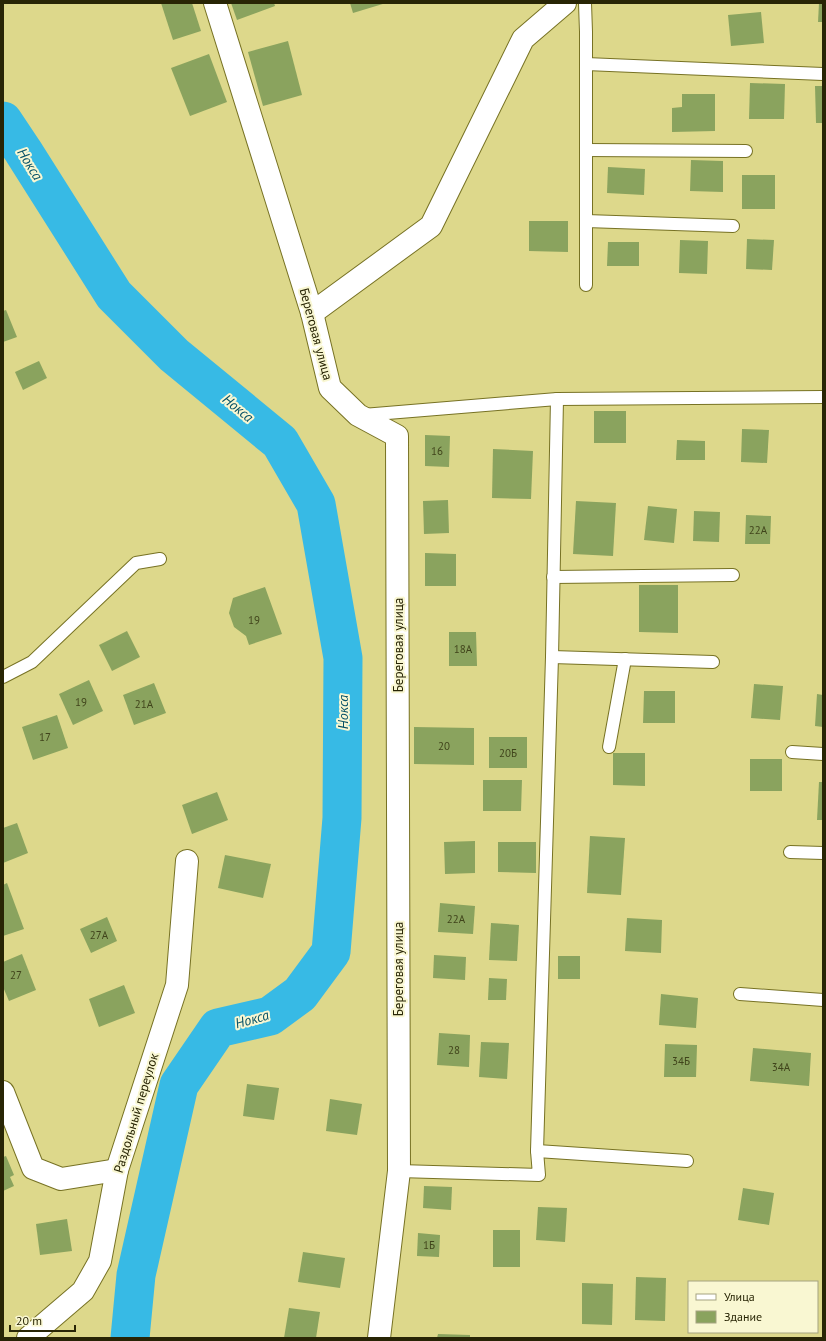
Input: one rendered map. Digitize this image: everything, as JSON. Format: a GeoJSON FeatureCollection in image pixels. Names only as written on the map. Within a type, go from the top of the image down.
{"type":"FeatureCollection","features":[{"type":"Feature","properties":{"kind":"street","name":"Береговая улица"},"geometry":{"type":"LineString","coordinates":[[215,3],[312,313],[330,388],[358,415],[398,436],[399,1171],[379,1338]]}},
{"type":"Feature","properties":{"kind":"street"},"geometry":{"type":"LineString","coordinates":[[312,313],[431,226],[523,39],[565,3]]}},
{"type":"Feature","properties":{"kind":"street","name":"Раздольный переулок"},"geometry":{"type":"LineString","coordinates":[[28,1338],[83,1291],[100,1261],[118,1170],[177,985],[187,861]]}},
{"type":"Feature","properties":{"kind":"street"},"geometry":{"type":"LineString","coordinates":[[3,1092],[33,1168],[61,1179],[118,1170]]}},
{"type":"Feature","properties":{"kind":"lane"},"geometry":{"type":"LineString","coordinates":[[585,3],[586,285]]}},
{"type":"Feature","properties":{"kind":"lane"},"geometry":{"type":"LineString","coordinates":[[586,64],[823,74]]}},
{"type":"Feature","properties":{"kind":"lane"},"geometry":{"type":"LineString","coordinates":[[586,150],[746,151]]}},
{"type":"Feature","properties":{"kind":"lane"},"geometry":{"type":"LineString","coordinates":[[586,221],[733,226]]}},
{"type":"Feature","properties":{"kind":"lane"},"geometry":{"type":"LineString","coordinates":[[358,415],[557,399],[823,397]]}},
{"type":"Feature","properties":{"kind":"lane"},"geometry":{"type":"LineString","coordinates":[[399,1171],[539,1175],[537,1151],[552,657],[552,577],[557,399]]}},
{"type":"Feature","properties":{"kind":"lane"},"geometry":{"type":"LineString","coordinates":[[3,677],[32,662],[136,563],[160,559]]}},
{"type":"Feature","properties":{"kind":"lane"},"geometry":{"type":"LineString","coordinates":[[552,577],[733,575]]}},
{"type":"Feature","properties":{"kind":"lane"},"geometry":{"type":"LineString","coordinates":[[552,657],[713,662]]}},
{"type":"Feature","properties":{"kind":"lane"},"geometry":{"type":"LineString","coordinates":[[609,747],[625,659]]}},
{"type":"Feature","properties":{"kind":"lane"},"geometry":{"type":"LineString","coordinates":[[792,752],[823,754]]}},
{"type":"Feature","properties":{"kind":"lane"},"geometry":{"type":"LineString","coordinates":[[790,852],[823,853]]}},
{"type":"Feature","properties":{"kind":"lane"},"geometry":{"type":"LineString","coordinates":[[740,994],[823,1000]]}},
{"type":"Feature","properties":{"kind":"lane"},"geometry":{"type":"LineString","coordinates":[[537,1151],[687,1161]]}},
{"type":"Feature","properties":{"kind":"building"},"geometry":{"type":"Polygon","coordinates":[[[161,3],[192,3],[201,31],[173,40],[161,3]]]}},
{"type":"Feature","properties":{"kind":"building"},"geometry":{"type":"Polygon","coordinates":[[[231,3],[274,3],[275,6],[237,20],[231,3]]]}},
{"type":"Feature","properties":{"kind":"building"},"geometry":{"type":"Polygon","coordinates":[[[350,3],[386,3],[353,13],[350,3]]]}},
{"type":"Feature","properties":{"kind":"building"},"geometry":{"type":"Polygon","coordinates":[[[819,3],[823,3],[823,22],[818,22],[819,3]]]}},
{"type":"Feature","properties":{"kind":"building"},"geometry":{"type":"Polygon","coordinates":[[[761,12],[764,43],[731,46],[728,15],[761,12]]]}},
{"type":"Feature","properties":{"kind":"building"},"geometry":{"type":"Polygon","coordinates":[[[288,41],[302,95],[263,106],[248,52],[288,41]]]}},
{"type":"Feature","properties":{"kind":"building"},"geometry":{"type":"Polygon","coordinates":[[[209,54],[227,102],[190,116],[171,68],[209,54]]]}},
{"type":"Feature","properties":{"kind":"building"},"geometry":{"type":"Polygon","coordinates":[[[750,83],[785,84],[784,119],[749,119],[750,83]]]}},
{"type":"Feature","properties":{"kind":"building"},"geometry":{"type":"Polygon","coordinates":[[[815,86],[823,86],[823,123],[816,123],[815,86]]]}},
{"type":"Feature","properties":{"kind":"building"},"geometry":{"type":"Polygon","coordinates":[[[682,94],[715,94],[715,131],[672,132],[672,108],[682,107],[682,94]]]}},
{"type":"Feature","properties":{"kind":"building"},"geometry":{"type":"Polygon","coordinates":[[[691,160],[723,161],[723,192],[690,191],[691,160]]]}},
{"type":"Feature","properties":{"kind":"building"},"geometry":{"type":"Polygon","coordinates":[[[608,167],[645,169],[644,195],[607,193],[608,167]]]}},
{"type":"Feature","properties":{"kind":"building"},"geometry":{"type":"Polygon","coordinates":[[[742,175],[775,175],[775,209],[742,209],[742,175]]]}},
{"type":"Feature","properties":{"kind":"building"},"geometry":{"type":"Polygon","coordinates":[[[529,221],[568,221],[568,252],[529,251],[529,221]]]}},
{"type":"Feature","properties":{"kind":"building"},"geometry":{"type":"Polygon","coordinates":[[[747,239],[774,240],[772,270],[746,269],[747,239]]]}},
{"type":"Feature","properties":{"kind":"building"},"geometry":{"type":"Polygon","coordinates":[[[680,240],[708,241],[707,274],[679,273],[680,240]]]}},
{"type":"Feature","properties":{"kind":"building"},"geometry":{"type":"Polygon","coordinates":[[[608,242],[639,242],[639,266],[607,266],[608,242]]]}},
{"type":"Feature","properties":{"kind":"building"},"geometry":{"type":"Polygon","coordinates":[[[6,310],[17,337],[3,342],[3,311],[6,310]]]}},
{"type":"Feature","properties":{"kind":"building"},"geometry":{"type":"Polygon","coordinates":[[[39,361],[47,378],[23,390],[15,372],[39,361]]]}},
{"type":"Feature","properties":{"kind":"building"},"geometry":{"type":"Polygon","coordinates":[[[594,411],[626,411],[626,443],[594,443],[594,411]]]}},
{"type":"Feature","properties":{"kind":"building"},"geometry":{"type":"Polygon","coordinates":[[[742,429],[769,430],[767,463],[741,462],[742,429]]]}},
{"type":"Feature","properties":{"kind":"building"},"geometry":{"type":"Polygon","coordinates":[[[425,435],[450,436],[449,467],[425,466],[425,435]]]}},
{"type":"Feature","properties":{"kind":"building"},"geometry":{"type":"Polygon","coordinates":[[[677,440],[705,441],[705,460],[676,460],[677,440]]]}},
{"type":"Feature","properties":{"kind":"building"},"geometry":{"type":"Polygon","coordinates":[[[493,449],[533,451],[531,499],[492,498],[493,449]]]}},
{"type":"Feature","properties":{"kind":"building"},"geometry":{"type":"Polygon","coordinates":[[[448,500],[449,533],[424,534],[423,501],[448,500]]]}},
{"type":"Feature","properties":{"kind":"building"},"geometry":{"type":"Polygon","coordinates":[[[576,501],[616,503],[613,556],[573,554],[576,501]]]}},
{"type":"Feature","properties":{"kind":"building"},"geometry":{"type":"Polygon","coordinates":[[[648,506],[677,509],[674,543],[644,540],[648,506]]]}},
{"type":"Feature","properties":{"kind":"building"},"geometry":{"type":"Polygon","coordinates":[[[694,511],[720,512],[719,542],[693,541],[694,511]]]}},
{"type":"Feature","properties":{"kind":"building"},"geometry":{"type":"Polygon","coordinates":[[[746,515],[771,516],[770,544],[745,544],[746,515]]]}},
{"type":"Feature","properties":{"kind":"building"},"geometry":{"type":"Polygon","coordinates":[[[425,553],[456,554],[456,586],[425,586],[425,553]]]}},
{"type":"Feature","properties":{"kind":"building"},"geometry":{"type":"Polygon","coordinates":[[[639,585],[678,585],[678,633],[639,632],[639,585]]]}},
{"type":"Feature","properties":{"kind":"building"},"geometry":{"type":"Polygon","coordinates":[[[265,587],[282,634],[249,645],[246,636],[234,627],[229,613],[233,598],[265,587]]]}},
{"type":"Feature","properties":{"kind":"building"},"geometry":{"type":"Polygon","coordinates":[[[127,631],[140,657],[112,671],[99,645],[127,631]]]}},
{"type":"Feature","properties":{"kind":"building"},"geometry":{"type":"Polygon","coordinates":[[[449,632],[476,632],[477,666],[449,666],[449,632]]]}},
{"type":"Feature","properties":{"kind":"building"},"geometry":{"type":"Polygon","coordinates":[[[89,680],[103,711],[73,725],[59,694],[89,680]]]}},
{"type":"Feature","properties":{"kind":"building"},"geometry":{"type":"Polygon","coordinates":[[[154,683],[166,713],[134,725],[123,695],[154,683]]]}},
{"type":"Feature","properties":{"kind":"building"},"geometry":{"type":"Polygon","coordinates":[[[754,684],[783,686],[780,720],[751,718],[754,684]]]}},
{"type":"Feature","properties":{"kind":"building"},"geometry":{"type":"Polygon","coordinates":[[[644,691],[675,691],[675,723],[643,723],[644,691]]]}},
{"type":"Feature","properties":{"kind":"building"},"geometry":{"type":"Polygon","coordinates":[[[817,694],[823,695],[823,727],[815,726],[817,694]]]}},
{"type":"Feature","properties":{"kind":"building"},"geometry":{"type":"Polygon","coordinates":[[[57,715],[68,748],[33,760],[22,727],[57,715]]]}},
{"type":"Feature","properties":{"kind":"building"},"geometry":{"type":"Polygon","coordinates":[[[414,727],[474,728],[474,765],[414,764],[414,727]]]}},
{"type":"Feature","properties":{"kind":"building"},"geometry":{"type":"Polygon","coordinates":[[[489,737],[527,737],[527,768],[489,768],[489,737]]]}},
{"type":"Feature","properties":{"kind":"building"},"geometry":{"type":"Polygon","coordinates":[[[613,753],[645,753],[645,786],[613,785],[613,753]]]}},
{"type":"Feature","properties":{"kind":"building"},"geometry":{"type":"Polygon","coordinates":[[[750,759],[782,759],[782,791],[750,791],[750,759]]]}},
{"type":"Feature","properties":{"kind":"building"},"geometry":{"type":"Polygon","coordinates":[[[483,780],[522,780],[521,811],[483,811],[483,780]]]}},
{"type":"Feature","properties":{"kind":"building"},"geometry":{"type":"Polygon","coordinates":[[[819,782],[823,782],[823,820],[817,820],[819,782]]]}},
{"type":"Feature","properties":{"kind":"building"},"geometry":{"type":"Polygon","coordinates":[[[217,792],[228,820],[192,834],[182,805],[217,792]]]}},
{"type":"Feature","properties":{"kind":"building"},"geometry":{"type":"Polygon","coordinates":[[[17,823],[28,853],[3,863],[3,828],[17,823]]]}},
{"type":"Feature","properties":{"kind":"building"},"geometry":{"type":"Polygon","coordinates":[[[590,836],[625,838],[621,895],[587,893],[590,836]]]}},
{"type":"Feature","properties":{"kind":"building"},"geometry":{"type":"Polygon","coordinates":[[[475,841],[475,873],[445,874],[444,842],[475,841]]]}},
{"type":"Feature","properties":{"kind":"building"},"geometry":{"type":"Polygon","coordinates":[[[498,842],[536,842],[536,873],[498,872],[498,842]]]}},
{"type":"Feature","properties":{"kind":"building"},"geometry":{"type":"Polygon","coordinates":[[[225,855],[271,864],[263,898],[218,888],[225,855]]]}},
{"type":"Feature","properties":{"kind":"building"},"geometry":{"type":"Polygon","coordinates":[[[7,883],[24,929],[3,936],[3,885],[7,883]]]}},
{"type":"Feature","properties":{"kind":"building"},"geometry":{"type":"Polygon","coordinates":[[[440,903],[475,906],[473,934],[438,932],[440,903]]]}},
{"type":"Feature","properties":{"kind":"building"},"geometry":{"type":"Polygon","coordinates":[[[107,917],[117,941],[91,953],[80,929],[107,917]]]}},
{"type":"Feature","properties":{"kind":"building"},"geometry":{"type":"Polygon","coordinates":[[[627,918],[662,920],[661,953],[625,951],[627,918]]]}},
{"type":"Feature","properties":{"kind":"building"},"geometry":{"type":"Polygon","coordinates":[[[491,923],[519,925],[517,961],[489,960],[491,923]]]}},
{"type":"Feature","properties":{"kind":"building"},"geometry":{"type":"Polygon","coordinates":[[[22,954],[36,990],[9,1001],[3,987],[3,962],[22,954]]]}},
{"type":"Feature","properties":{"kind":"building"},"geometry":{"type":"Polygon","coordinates":[[[434,955],[466,957],[465,980],[433,978],[434,955]]]}},
{"type":"Feature","properties":{"kind":"building"},"geometry":{"type":"Polygon","coordinates":[[[558,956],[580,956],[580,979],[558,979],[558,956]]]}},
{"type":"Feature","properties":{"kind":"building"},"geometry":{"type":"Polygon","coordinates":[[[489,978],[507,979],[506,1000],[488,1000],[489,978]]]}},
{"type":"Feature","properties":{"kind":"building"},"geometry":{"type":"Polygon","coordinates":[[[124,985],[135,1013],[99,1027],[89,999],[124,985]]]}},
{"type":"Feature","properties":{"kind":"building"},"geometry":{"type":"Polygon","coordinates":[[[661,994],[698,998],[696,1028],[659,1025],[661,994]]]}},
{"type":"Feature","properties":{"kind":"building"},"geometry":{"type":"Polygon","coordinates":[[[439,1033],[470,1035],[469,1067],[437,1065],[439,1033]]]}},
{"type":"Feature","properties":{"kind":"building"},"geometry":{"type":"Polygon","coordinates":[[[481,1042],[509,1043],[507,1079],[479,1077],[481,1042]]]}},
{"type":"Feature","properties":{"kind":"building"},"geometry":{"type":"Polygon","coordinates":[[[665,1044],[697,1045],[696,1077],[664,1077],[665,1044]]]}},
{"type":"Feature","properties":{"kind":"building"},"geometry":{"type":"Polygon","coordinates":[[[753,1048],[811,1053],[809,1086],[750,1081],[753,1048]]]}},
{"type":"Feature","properties":{"kind":"building"},"geometry":{"type":"Polygon","coordinates":[[[247,1084],[279,1088],[274,1120],[243,1116],[247,1084]]]}},
{"type":"Feature","properties":{"kind":"building"},"geometry":{"type":"Polygon","coordinates":[[[330,1099],[362,1104],[357,1135],[326,1131],[330,1099]]]}},
{"type":"Feature","properties":{"kind":"building"},"geometry":{"type":"Polygon","coordinates":[[[6,1156],[14,1175],[10,1177],[14,1186],[3,1191],[3,1157],[6,1156]]]}},
{"type":"Feature","properties":{"kind":"building"},"geometry":{"type":"Polygon","coordinates":[[[424,1186],[452,1187],[451,1210],[423,1208],[424,1186]]]}},
{"type":"Feature","properties":{"kind":"building"},"geometry":{"type":"Polygon","coordinates":[[[743,1188],[774,1193],[769,1225],[738,1220],[743,1188]]]}},
{"type":"Feature","properties":{"kind":"building"},"geometry":{"type":"Polygon","coordinates":[[[538,1207],[567,1208],[565,1242],[536,1240],[538,1207]]]}},
{"type":"Feature","properties":{"kind":"building"},"geometry":{"type":"Polygon","coordinates":[[[67,1219],[72,1251],[40,1255],[36,1224],[67,1219]]]}},
{"type":"Feature","properties":{"kind":"building"},"geometry":{"type":"Polygon","coordinates":[[[493,1230],[520,1230],[520,1267],[493,1267],[493,1230]]]}},
{"type":"Feature","properties":{"kind":"building"},"geometry":{"type":"Polygon","coordinates":[[[418,1233],[440,1235],[439,1257],[417,1256],[418,1233]]]}},
{"type":"Feature","properties":{"kind":"building"},"geometry":{"type":"Polygon","coordinates":[[[303,1252],[345,1258],[340,1288],[298,1282],[303,1252]]]}},
{"type":"Feature","properties":{"kind":"building"},"geometry":{"type":"Polygon","coordinates":[[[636,1277],[666,1278],[665,1321],[635,1320],[636,1277]]]}},
{"type":"Feature","properties":{"kind":"building"},"geometry":{"type":"Polygon","coordinates":[[[582,1283],[613,1284],[612,1325],[582,1324],[582,1283]]]}},
{"type":"Feature","properties":{"kind":"building"},"geometry":{"type":"Polygon","coordinates":[[[289,1308],[320,1312],[316,1338],[284,1338],[289,1308]]]}},
{"type":"Feature","properties":{"kind":"building"},"geometry":{"type":"Polygon","coordinates":[[[438,1334],[470,1335],[470,1338],[437,1338],[438,1334]]]}},
{"type":"Feature","properties":{"kind":"waterway","name":"Нокса"},"geometry":{"type":"LineString","coordinates":[[3,121],[114,295],[174,355],[280,442],[316,504],[343,658],[342,818],[331,952],[300,994],[270,1016],[218,1028],[179,1085],[136,1275],[130,1338]]}}]}
